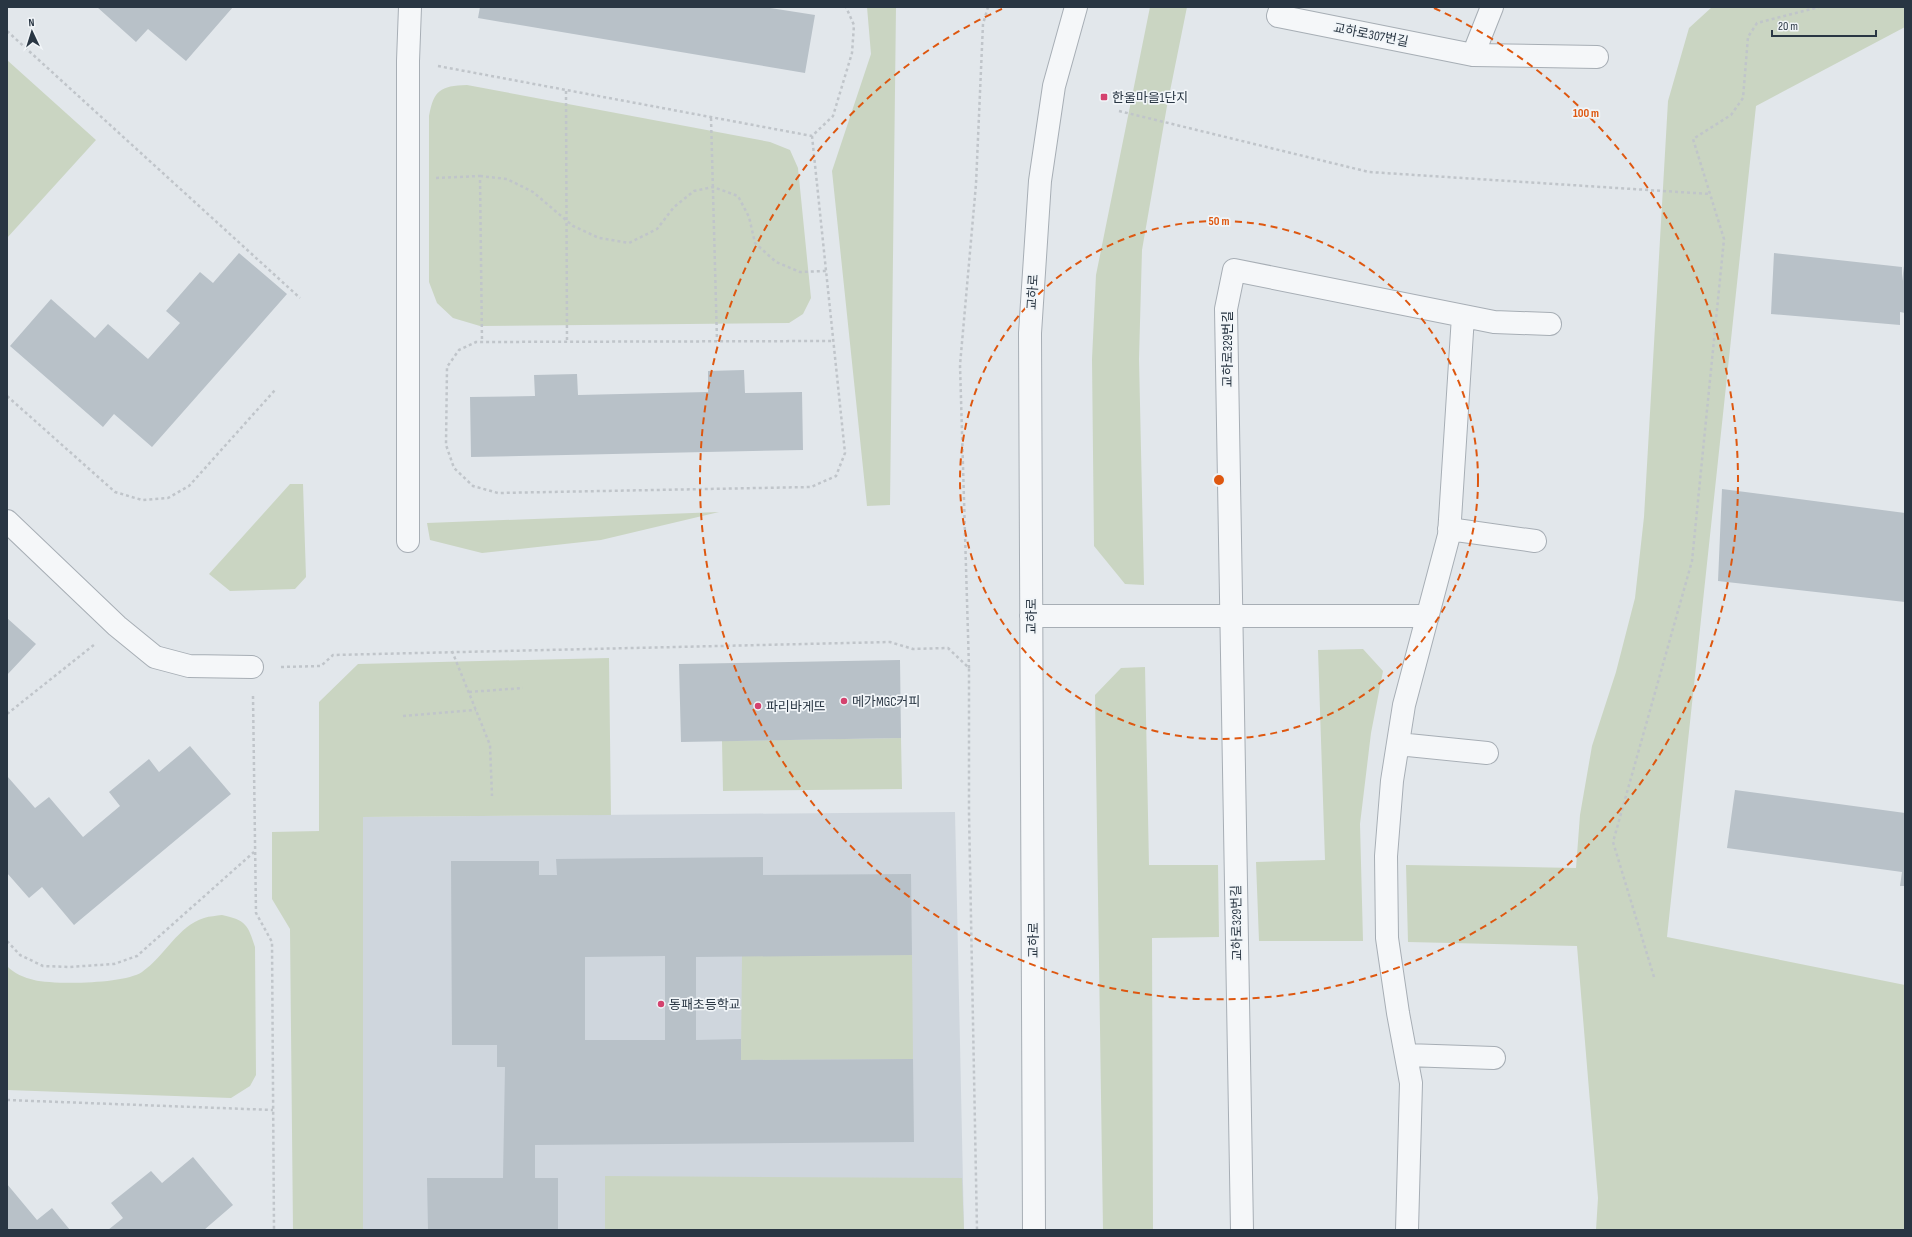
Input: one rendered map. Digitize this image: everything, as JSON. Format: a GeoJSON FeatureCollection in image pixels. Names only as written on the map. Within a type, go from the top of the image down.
{"type":"FeatureCollection","features":[{"type":"Feature","properties":{"kind":"street"},"geometry":{"type":"LineString","coordinates":[[408,542],[408,61],[410,7]]}},
{"type":"Feature","properties":{"kind":"street","name":"교하로"},"geometry":{"type":"LineString","coordinates":[[1034,1230],[1030,333],[1040,181],[1054,86],[1076,7]]}},
{"type":"Feature","properties":{"kind":"street","name":"교하로307번길"},"geometry":{"type":"LineString","coordinates":[[1281,7],[1278,16],[1473,55],[1597,57]]}},
{"type":"Feature","properties":{"kind":"street"},"geometry":{"type":"LineString","coordinates":[[1473,55],[1492,7]]}},
{"type":"Feature","properties":{"kind":"street","name":"교하로329번길"},"geometry":{"type":"LineString","coordinates":[[1242,1230],[1226,309],[1234,270],[1494,322],[1550,324]]}},
{"type":"Feature","properties":{"kind":"street"},"geometry":{"type":"LineString","coordinates":[[1407,1230],[1411,1083],[1387,938],[1386,856],[1392,781],[1404,705],[1428,616],[1449,529],[1463,316]]}},
{"type":"Feature","properties":{"kind":"street"},"geometry":{"type":"LineString","coordinates":[[7,521],[117,626],[155,657],[189,666],[252,667]]}},
{"type":"Feature","properties":{"kind":"street"},"geometry":{"type":"LineString","coordinates":[[1449,529],[1535,541]]}},
{"type":"Feature","properties":{"kind":"street"},"geometry":{"type":"LineString","coordinates":[[1031,616],[1428,616]]}},
{"type":"Feature","properties":{"kind":"street"},"geometry":{"type":"LineString","coordinates":[[1398,744],[1487,753]]}},
{"type":"Feature","properties":{"kind":"street"},"geometry":{"type":"LineString","coordinates":[[1406,1055],[1494,1058]]}},
{"type":"Feature","properties":{"kind":"path"},"geometry":{"type":"LineString","coordinates":[[812,136],[833,116],[852,53],[854,25],[846,7]]}},
{"type":"Feature","properties":{"kind":"path"},"geometry":{"type":"LineString","coordinates":[[977,1230],[969,813],[969,668],[960,366],[976,184],[983,24],[988,7]]}},
{"type":"Feature","properties":{"kind":"path"},"geometry":{"type":"LineString","coordinates":[[1654,977],[1613,842],[1692,561],[1724,239],[1693,139],[1731,115],[1743,98],[1748,37],[1757,23],[1819,7]]}},
{"type":"Feature","properties":{"kind":"path"},"geometry":{"type":"LineString","coordinates":[[7,31],[300,298]]}},
{"type":"Feature","properties":{"kind":"path"},"geometry":{"type":"LineString","coordinates":[[408,61],[812,136]]}},
{"type":"Feature","properties":{"kind":"path"},"geometry":{"type":"LineString","coordinates":[[566,91],[567,342]]}},
{"type":"Feature","properties":{"kind":"path"},"geometry":{"type":"LineString","coordinates":[[1119,111],[1369,172],[1710,194]]}},
{"type":"Feature","properties":{"kind":"path"},"geometry":{"type":"LineString","coordinates":[[711,118],[717,342]]}},
{"type":"Feature","properties":{"kind":"path"},"geometry":{"type":"LineString","coordinates":[[812,136],[845,453],[836,476],[811,487],[498,493],[473,486],[454,468],[446,445],[447,367],[459,350],[476,342],[833,341]]}},
{"type":"Feature","properties":{"kind":"path"},"geometry":{"type":"LineString","coordinates":[[408,180],[480,176],[507,179],[533,192],[573,226],[599,238],[629,243],[657,229],[674,207],[694,191],[713,187],[738,196],[748,217],[755,243],[776,262],[800,272],[826,271]]}},
{"type":"Feature","properties":{"kind":"path"},"geometry":{"type":"LineString","coordinates":[[480,176],[482,342]]}},
{"type":"Feature","properties":{"kind":"path"},"geometry":{"type":"LineString","coordinates":[[7,396],[115,492],[142,500],[168,498],[189,486],[275,390]]}},
{"type":"Feature","properties":{"kind":"path"},"geometry":{"type":"LineString","coordinates":[[7,714],[117,626]]}},
{"type":"Feature","properties":{"kind":"path"},"geometry":{"type":"LineString","coordinates":[[274,1230],[272,942],[256,913],[252,667],[321,666],[333,655],[890,642],[913,649],[948,648],[969,668]]}},
{"type":"Feature","properties":{"kind":"path"},"geometry":{"type":"LineString","coordinates":[[452,652],[490,745],[492,796]]}},
{"type":"Feature","properties":{"kind":"path"},"geometry":{"type":"LineString","coordinates":[[469,692],[523,688]]}},
{"type":"Feature","properties":{"kind":"path"},"geometry":{"type":"LineString","coordinates":[[403,716],[476,710]]}},
{"type":"Feature","properties":{"kind":"path"},"geometry":{"type":"LineString","coordinates":[[7,940],[20,955],[42,966],[69,968],[114,964],[137,956],[255,852]]}},
{"type":"Feature","properties":{"kind":"path"},"geometry":{"type":"LineString","coordinates":[[7,1100],[273,1110]]}},
{"type":"Feature","properties":{"kind":"shaded area","name":"동패초등학교"},"geometry":{"type":"Polygon","coordinates":[[[955,812],[964,1230],[363,1230],[363,817],[955,812]]]}},
{"type":"Feature","properties":{"kind":"green space"},"geometry":{"type":"Polygon","coordinates":[[[867,7],[896,7],[890,505],[867,506],[832,171],[871,54],[867,7]]]}},
{"type":"Feature","properties":{"kind":"green space"},"geometry":{"type":"Polygon","coordinates":[[[1150,7],[1187,7],[1167,106],[1142,250],[1139,359],[1144,585],[1125,584],[1094,546],[1092,359],[1096,275],[1150,7]]]}},
{"type":"Feature","properties":{"kind":"green space"},"geometry":{"type":"Polygon","coordinates":[[[1712,7],[1905,7],[1905,27],[1756,106],[1667,937],[1905,985],[1905,1230],[1596,1230],[1598,1198],[1577,946],[1408,942],[1406,865],[1576,868],[1580,815],[1592,746],[1616,672],[1635,598],[1644,517],[1668,101],[1689,28],[1712,7]]]}},
{"type":"Feature","properties":{"kind":"green space"},"geometry":{"type":"Polygon","coordinates":[[[7,60],[96,140],[7,238],[7,60]]]}},
{"type":"Feature","properties":{"kind":"green space"},"geometry":{"type":"Polygon","coordinates":[[[467,85],[770,142],[790,150],[798,168],[811,298],[803,314],[789,323],[480,326],[453,318],[437,303],[429,282],[429,116],[433,100],[440,91],[444,88],[467,85]]]}},
{"type":"Feature","properties":{"kind":"green space"},"geometry":{"type":"Polygon","coordinates":[[[290,484],[303,484],[306,577],[295,589],[230,591],[209,574],[290,484]]]}},
{"type":"Feature","properties":{"kind":"green space"},"geometry":{"type":"Polygon","coordinates":[[[719,512],[601,540],[482,553],[430,540],[427,523],[719,512]]]}},
{"type":"Feature","properties":{"kind":"green space"},"geometry":{"type":"Polygon","coordinates":[[[1363,649],[1383,671],[1371,733],[1360,824],[1363,941],[1259,941],[1256,862],[1325,860],[1318,650],[1363,649]]]}},
{"type":"Feature","properties":{"kind":"green space"},"geometry":{"type":"Polygon","coordinates":[[[609,658],[611,815],[363,817],[363,1230],[293,1230],[290,929],[272,899],[272,832],[319,831],[319,702],[358,664],[609,658]]]}},
{"type":"Feature","properties":{"kind":"green space"},"geometry":{"type":"Polygon","coordinates":[[[1145,667],[1149,865],[1218,865],[1219,937],[1152,938],[1153,1230],[1103,1230],[1095,695],[1121,668],[1145,667]]]}},
{"type":"Feature","properties":{"kind":"green space"},"geometry":{"type":"Polygon","coordinates":[[[901,738],[902,789],[723,791],[722,741],[901,738]]]}},
{"type":"Feature","properties":{"kind":"green space"},"geometry":{"type":"Polygon","coordinates":[[[222,915],[236,919],[245,925],[250,933],[255,947],[256,1075],[250,1086],[231,1098],[7,1090],[7,966],[12,971],[23,977],[44,982],[73,983],[105,981],[133,976],[142,972],[158,958],[179,934],[195,922],[206,917],[222,915]]]}},
{"type":"Feature","properties":{"kind":"green space"},"geometry":{"type":"Polygon","coordinates":[[[912,955],[913,1059],[741,1060],[742,956],[912,955]]]}},
{"type":"Feature","properties":{"kind":"green space"},"geometry":{"type":"Polygon","coordinates":[[[605,1176],[962,1178],[964,1230],[605,1230],[605,1176]]]}},
{"type":"Feature","properties":{"kind":"building"},"geometry":{"type":"Polygon","coordinates":[[[97,7],[233,7],[186,61],[148,29],[136,42],[97,7]]]}},
{"type":"Feature","properties":{"kind":"building"},"geometry":{"type":"Polygon","coordinates":[[[480,7],[764,7],[815,15],[805,73],[478,18],[480,7]]]}},
{"type":"Feature","properties":{"kind":"building"},"geometry":{"type":"Polygon","coordinates":[[[239,253],[287,294],[152,447],[114,414],[103,427],[10,346],[51,299],[95,338],[108,324],[148,359],[180,323],[166,311],[200,272],[213,283],[239,253]]]}},
{"type":"Feature","properties":{"kind":"building"},"geometry":{"type":"Polygon","coordinates":[[[1774,253],[1902,267],[1902,281],[1905,258],[1905,313],[1900,312],[1900,325],[1771,314],[1774,253]]]}},
{"type":"Feature","properties":{"kind":"building"},"geometry":{"type":"Polygon","coordinates":[[[744,370],[745,393],[802,392],[803,450],[471,457],[470,397],[535,396],[534,375],[577,374],[578,395],[708,392],[708,371],[744,370]]]}},
{"type":"Feature","properties":{"kind":"building"},"geometry":{"type":"Polygon","coordinates":[[[1722,489],[1905,513],[1905,602],[1718,581],[1722,489]]]}},
{"type":"Feature","properties":{"kind":"building"},"geometry":{"type":"Polygon","coordinates":[[[7,618],[36,644],[7,675],[7,618]]]}},
{"type":"Feature","properties":{"kind":"building"},"geometry":{"type":"Polygon","coordinates":[[[900,660],[901,738],[681,742],[679,664],[900,660]]]}},
{"type":"Feature","properties":{"kind":"building"},"geometry":{"type":"Polygon","coordinates":[[[190,746],[231,794],[74,925],[42,887],[29,898],[7,873],[7,776],[35,808],[49,797],[83,837],[120,806],[109,792],[149,759],[159,772],[190,746]]]}},
{"type":"Feature","properties":{"kind":"building"},"geometry":{"type":"Polygon","coordinates":[[[1735,790],[1905,813],[1905,886],[1900,886],[1902,872],[1727,848],[1735,790]]]}},
{"type":"Feature","properties":{"kind":"building"},"geometry":{"type":"Polygon","coordinates":[[[763,857],[763,875],[911,874],[912,955],[696,957],[696,1040],[741,1039],[741,1060],[913,1059],[914,1142],[535,1145],[535,1178],[558,1178],[558,1230],[428,1230],[427,1178],[503,1178],[505,1067],[497,1067],[497,1045],[452,1045],[451,861],[539,861],[539,875],[557,875],[556,859],[763,857]],[[665,956],[585,957],[585,1040],[665,1040],[665,956]]]}},
{"type":"Feature","properties":{"kind":"building"},"geometry":{"type":"Polygon","coordinates":[[[193,1157],[233,1205],[204,1230],[108,1230],[123,1218],[111,1203],[151,1171],[162,1183],[193,1157]]]}},
{"type":"Feature","properties":{"kind":"building"},"geometry":{"type":"Polygon","coordinates":[[[7,1184],[37,1220],[52,1208],[70,1230],[7,1230],[7,1184]]]}},
{"type":"Feature","properties":{"kind":"place","name":"한울마을1단지"},"geometry":{"type":"Point","coordinates":[1104,97]}},
{"type":"Feature","properties":{"kind":"place","name":"메가MGC커피"},"geometry":{"type":"Point","coordinates":[844,701]}},
{"type":"Feature","properties":{"kind":"place","name":"파리바게뜨"},"geometry":{"type":"Point","coordinates":[758,706]}},
{"type":"Feature","properties":{"kind":"place","name":"동패초등학교"},"geometry":{"type":"Point","coordinates":[661,1004]}}]}
